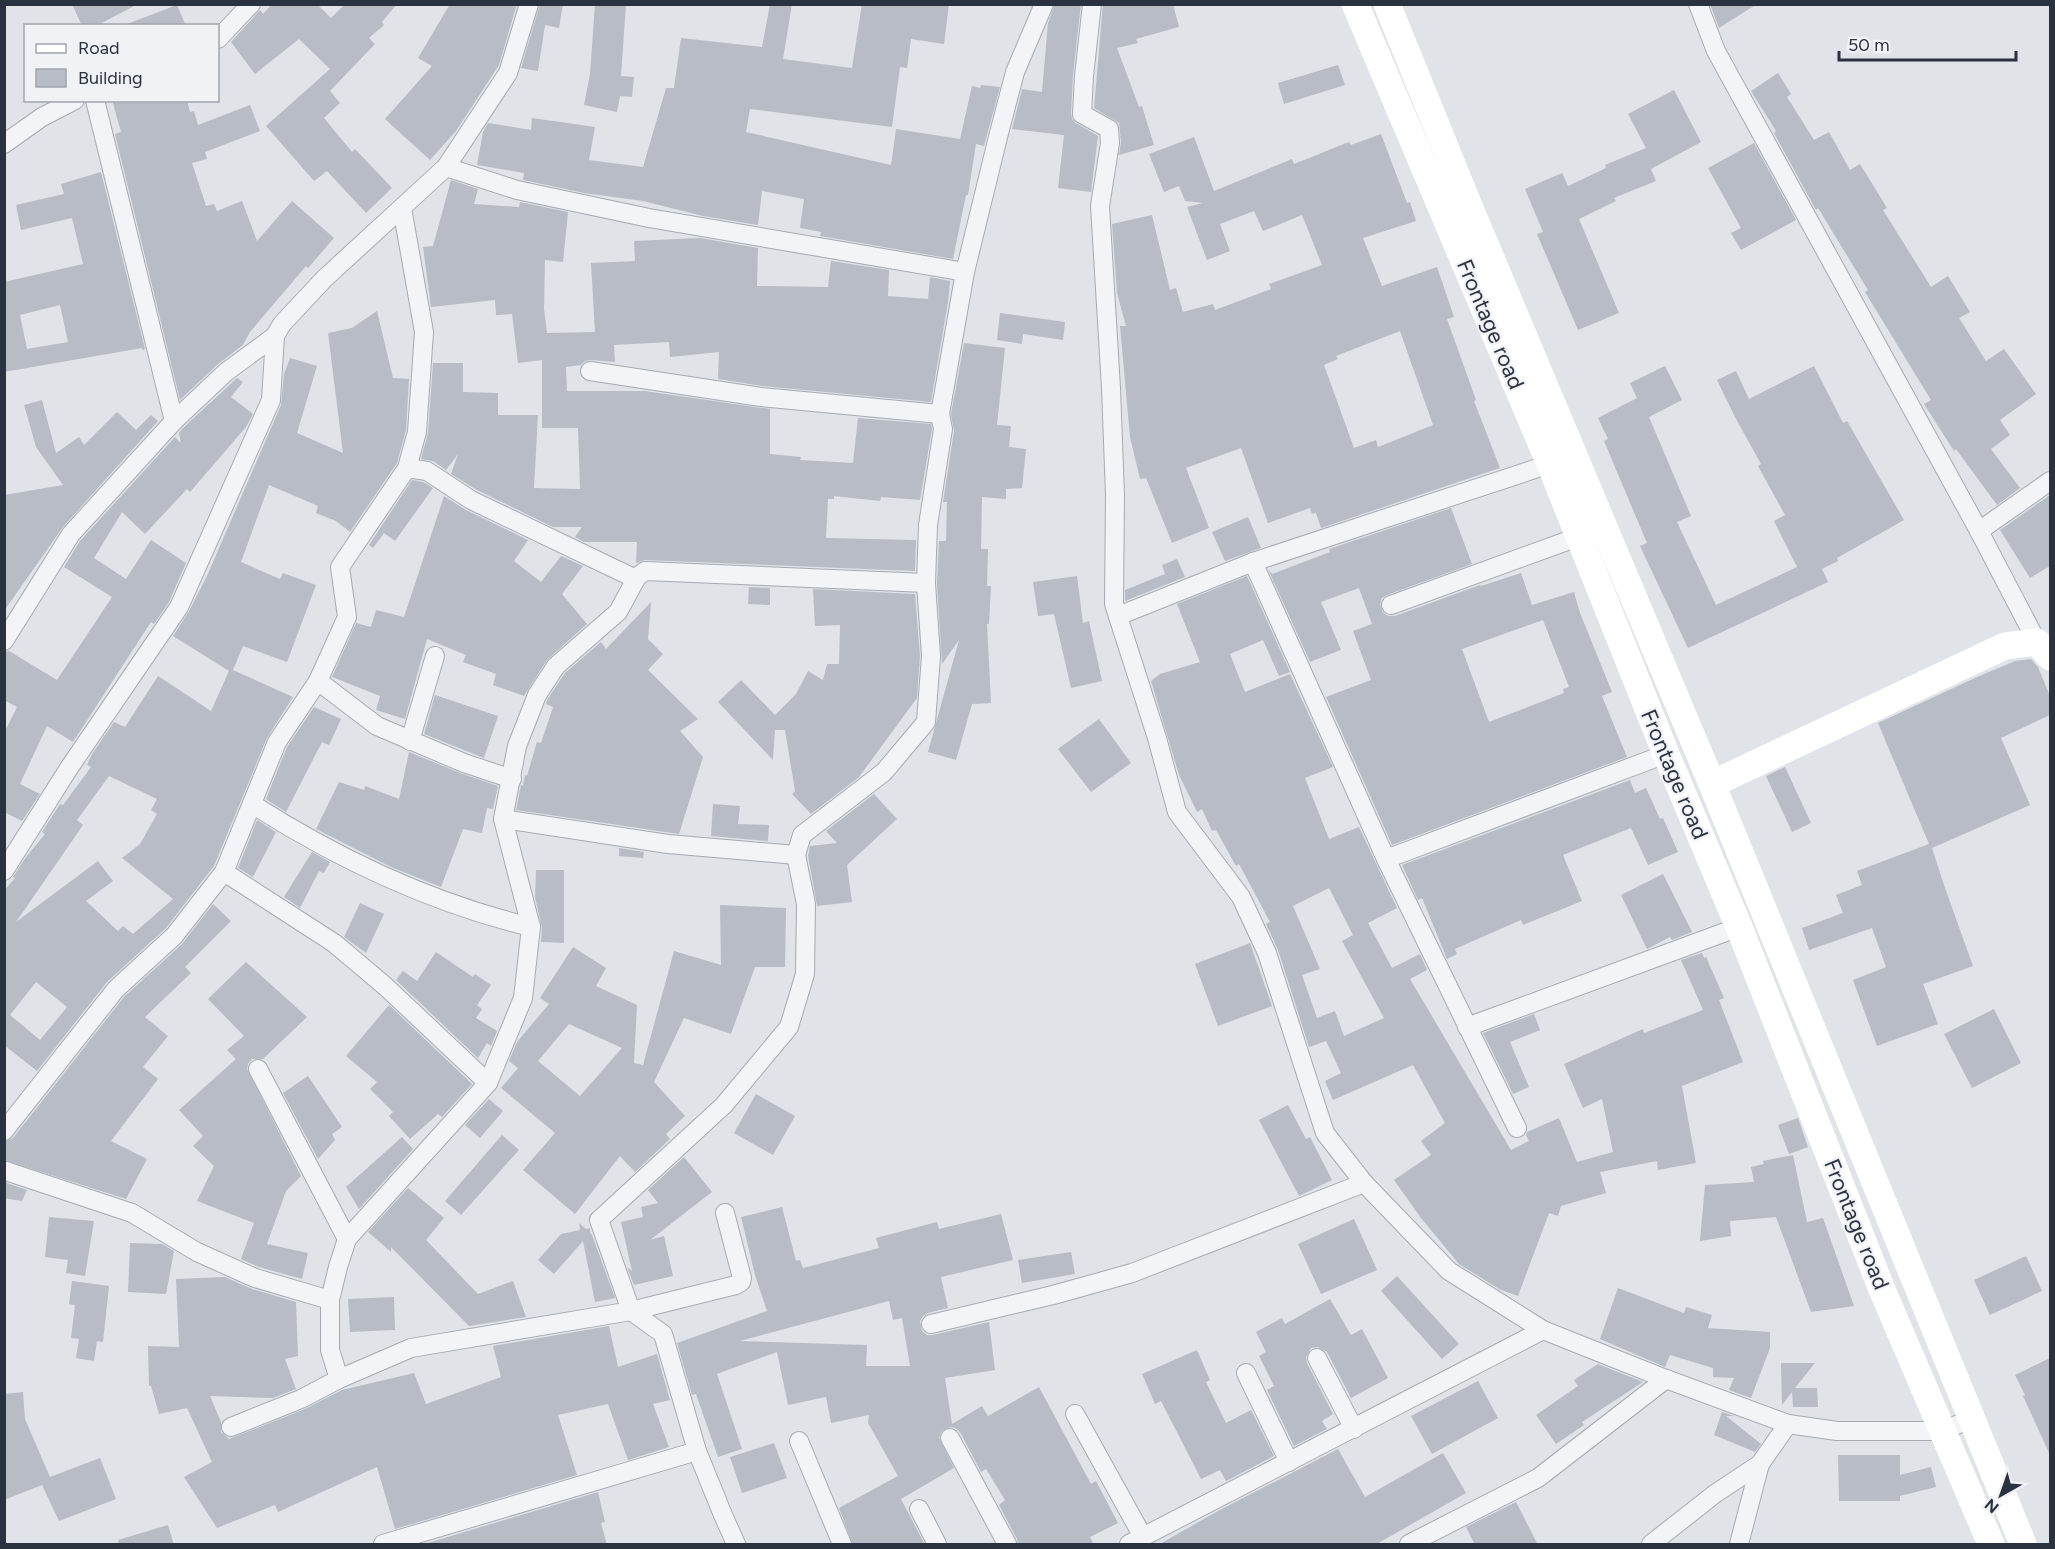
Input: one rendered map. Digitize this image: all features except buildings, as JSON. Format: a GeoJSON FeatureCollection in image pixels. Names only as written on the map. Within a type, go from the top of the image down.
{"type":"FeatureCollection","features":[{"type":"Feature","properties":{"kind":"main road","name":"Frontage road"},"geometry":{"type":"LineString","coordinates":[[1355,4],[1550,464],[1666,754],[1739,927],[1883,1292],[1991,1545]]}},
{"type":"Feature","properties":{"kind":"main road"},"geometry":{"type":"LineString","coordinates":[[1387,4],[1476,223],[1712,784],[2023,1545]]}},
{"type":"Feature","properties":{"kind":"main road"},"geometry":{"type":"LineString","coordinates":[[1712,784],[2005,646],[2044,649]]}},
{"type":"Feature","properties":{"kind":"street"},"geometry":{"type":"LineString","coordinates":[[219,38],[251,4]]}},
{"type":"Feature","properties":{"kind":"street"},"geometry":{"type":"LineString","coordinates":[[4,641],[71,534],[174,421],[226,372],[275,336],[282,324],[324,279],[446,167],[508,73],[530,4]]}},
{"type":"Feature","properties":{"kind":"street"},"geometry":{"type":"LineString","coordinates":[[736,1545],[698,1451],[663,1334],[631,1311],[599,1220],[724,1105],[789,1027],[805,974],[806,904],[796,855],[802,835],[884,772],[926,722],[931,656],[926,583],[928,525],[943,429],[940,414],[965,272],[1015,72],[1044,4]]}},
{"type":"Feature","properties":{"kind":"street"},"geometry":{"type":"LineString","coordinates":[[1092,4],[1082,114],[1109,129],[1110,143],[1100,206],[1115,495],[1114,603],[1178,812],[1241,897],[1267,953],[1325,1133],[1364,1183],[1449,1271],[1543,1330],[1665,1379],[1788,1424],[1837,1431],[1942,1431],[1971,1419]]}},
{"type":"Feature","properties":{"kind":"street"},"geometry":{"type":"LineString","coordinates":[[1698,4],[1716,51],[2044,649]]}},
{"type":"Feature","properties":{"kind":"street"},"geometry":{"type":"LineString","coordinates":[[4,144],[42,117],[71,102]]}},
{"type":"Feature","properties":{"kind":"street"},"geometry":{"type":"LineString","coordinates":[[95,102],[174,421]]}},
{"type":"Feature","properties":{"kind":"street"},"geometry":{"type":"LineString","coordinates":[[446,167],[517,190],[649,218],[965,272]]}},
{"type":"Feature","properties":{"kind":"street"},"geometry":{"type":"LineString","coordinates":[[4,1131],[116,989],[174,936],[224,872],[277,742],[318,681],[347,616],[340,567],[407,468],[417,432],[424,332],[402,207]]}},
{"type":"Feature","properties":{"kind":"street"},"geometry":{"type":"LineString","coordinates":[[4,871],[69,768],[178,607],[271,400],[275,336]]}},
{"type":"Feature","properties":{"kind":"street"},"geometry":{"type":"LineString","coordinates":[[590,370],[761,397],[940,414]]}},
{"type":"Feature","properties":{"kind":"street"},"geometry":{"type":"LineString","coordinates":[[1118,616],[1253,562],[1550,464]]}},
{"type":"Feature","properties":{"kind":"street"},"geometry":{"type":"LineString","coordinates":[[407,468],[427,471],[471,500],[636,579]]}},
{"type":"Feature","properties":{"kind":"street"},"geometry":{"type":"LineString","coordinates":[[1979,531],[2050,481]]}},
{"type":"Feature","properties":{"kind":"street"},"geometry":{"type":"LineString","coordinates":[[1391,605],[1578,537]]}},
{"type":"Feature","properties":{"kind":"street"},"geometry":{"type":"LineString","coordinates":[[1253,562],[1386,859],[1517,1128]]}},
{"type":"Feature","properties":{"kind":"street"},"geometry":{"type":"LineString","coordinates":[[339,1379],[330,1350],[330,1300],[347,1239],[488,1083],[523,998],[531,927],[503,819],[517,746],[537,695],[556,666],[618,612],[637,577],[645,571],[926,583]]}},
{"type":"Feature","properties":{"kind":"street"},"geometry":{"type":"LineString","coordinates":[[410,741],[435,656]]}},
{"type":"Feature","properties":{"kind":"street"},"geometry":{"type":"LineString","coordinates":[[318,681],[377,726],[464,763],[512,779]]}},
{"type":"Feature","properties":{"kind":"street"},"geometry":{"type":"LineString","coordinates":[[1386,859],[1666,754]]}},
{"type":"Feature","properties":{"kind":"street"},"geometry":{"type":"LineString","coordinates":[[252,804],[298,833],[422,893],[496,918],[531,927]]}},
{"type":"Feature","properties":{"kind":"street"},"geometry":{"type":"LineString","coordinates":[[503,819],[668,844],[796,855]]}},
{"type":"Feature","properties":{"kind":"street"},"geometry":{"type":"LineString","coordinates":[[224,872],[334,943],[385,986],[488,1083]]}},
{"type":"Feature","properties":{"kind":"street"},"geometry":{"type":"LineString","coordinates":[[1467,1027],[1739,927]]}},
{"type":"Feature","properties":{"kind":"street"},"geometry":{"type":"LineString","coordinates":[[258,1069],[347,1239]]}},
{"type":"Feature","properties":{"kind":"street"},"geometry":{"type":"LineString","coordinates":[[6,1171],[132,1213],[197,1252],[255,1278],[330,1300]]}},
{"type":"Feature","properties":{"kind":"street"},"geometry":{"type":"LineString","coordinates":[[931,1324],[1053,1295],[1132,1273],[1364,1183]]}},
{"type":"Feature","properties":{"kind":"street"},"geometry":{"type":"LineString","coordinates":[[231,1427],[300,1399],[339,1379],[411,1348],[631,1311],[736,1285],[741,1282],[742,1278],[725,1213]]}},
{"type":"Feature","properties":{"kind":"street"},"geometry":{"type":"LineString","coordinates":[[1075,1414],[1136,1541],[1543,1330]]}},
{"type":"Feature","properties":{"kind":"street"},"geometry":{"type":"LineString","coordinates":[[1317,1358],[1354,1429]]}},
{"type":"Feature","properties":{"kind":"street"},"geometry":{"type":"LineString","coordinates":[[1246,1374],[1289,1462]]}},
{"type":"Feature","properties":{"kind":"street"},"geometry":{"type":"LineString","coordinates":[[1410,1545],[1539,1478],[1665,1379]]}},
{"type":"Feature","properties":{"kind":"street"},"geometry":{"type":"LineString","coordinates":[[1739,1545],[1760,1464],[1788,1424]]}},
{"type":"Feature","properties":{"kind":"street"},"geometry":{"type":"LineString","coordinates":[[950,1438],[1007,1545]]}},
{"type":"Feature","properties":{"kind":"street"},"geometry":{"type":"LineString","coordinates":[[799,1442],[842,1545]]}},
{"type":"Feature","properties":{"kind":"street"},"geometry":{"type":"LineString","coordinates":[[383,1545],[698,1451]]}},
{"type":"Feature","properties":{"kind":"street"},"geometry":{"type":"LineString","coordinates":[[1651,1545],[1716,1493],[1760,1464]]}},
{"type":"Feature","properties":{"kind":"street"},"geometry":{"type":"LineString","coordinates":[[918,1509],[937,1545]]}}]}
